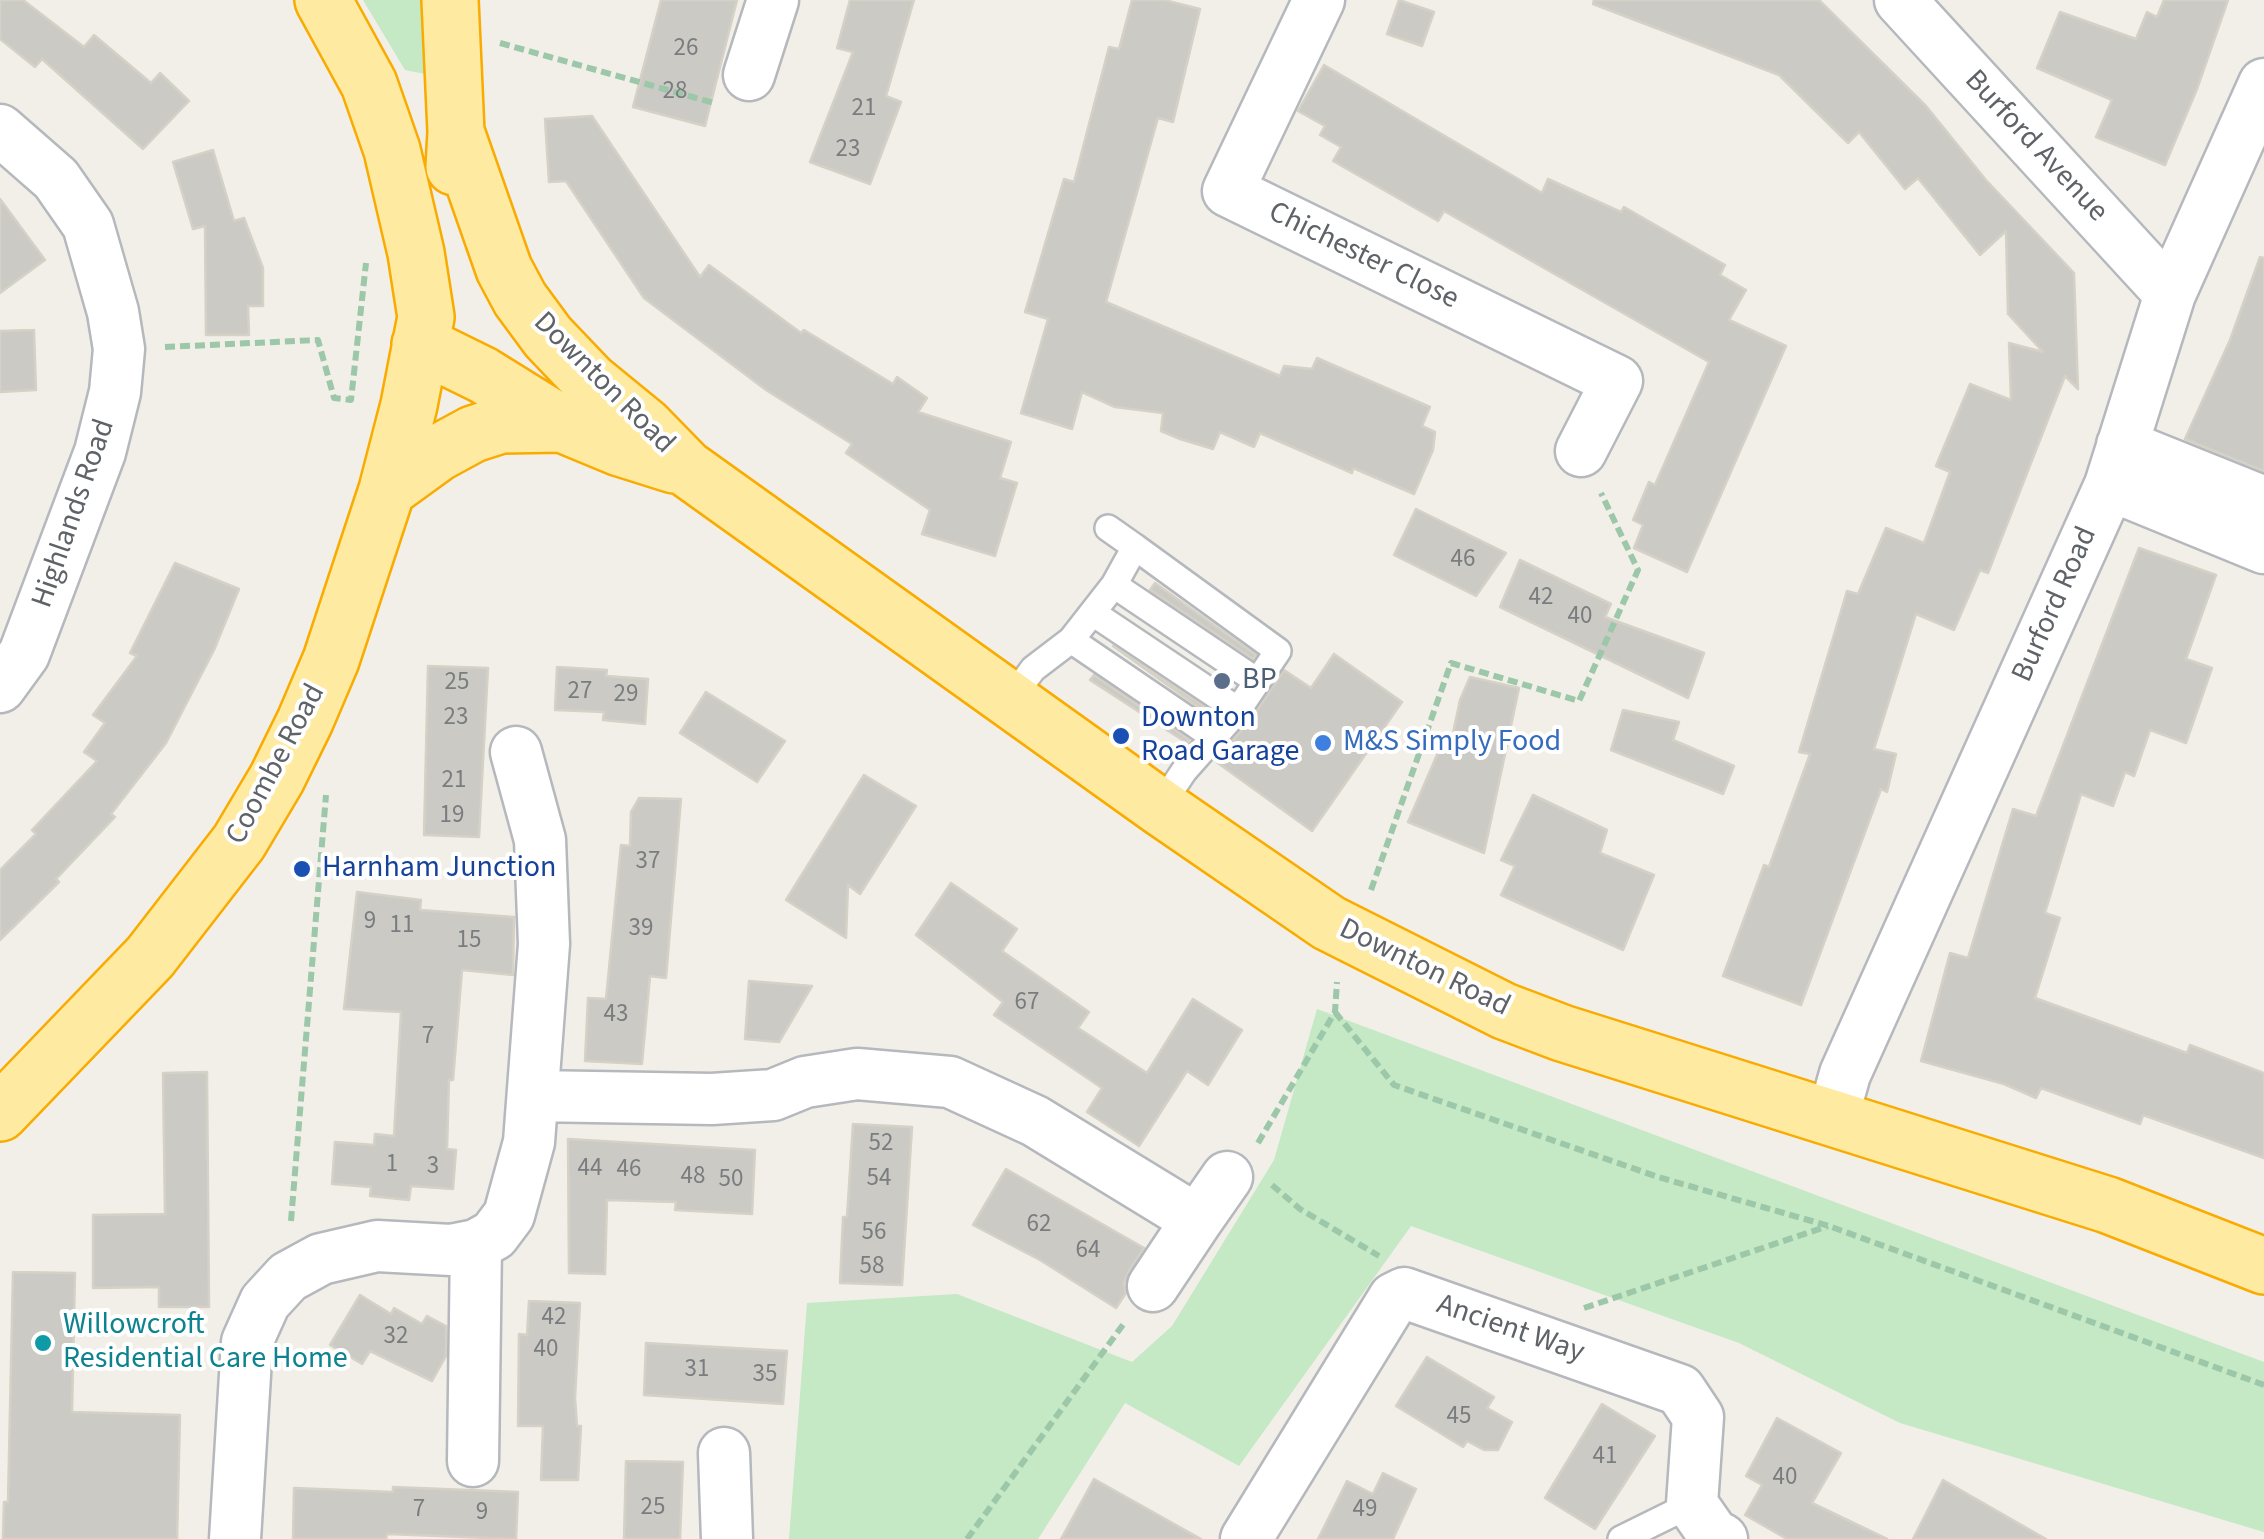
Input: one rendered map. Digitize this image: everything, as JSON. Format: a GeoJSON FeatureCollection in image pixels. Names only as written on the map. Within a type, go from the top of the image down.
{"type":"FeatureCollection","features":[{"type":"Feature","properties":{"kind":"highway"},"geometry":{"type":"LineString","coordinates":[[322,0],[369,84],[392,150],[416,253],[423,330]]}},
{"type":"Feature","properties":{"kind":"highway","name":"Downton Road"},"geometry":{"type":"LineString","coordinates":[[450,0],[456,132],[449,250],[423,330],[482,375],[562,424],[620,448],[686,468]]}},
{"type":"Feature","properties":{"kind":"highway","name":"Downton Road"},"geometry":{"type":"LineString","coordinates":[[456,132],[504,269],[520,298],[548,337],[590,381],[645,426],[686,468],[1329,923],[1504,1011],[1562,1033],[2108,1205],[2264,1266]]}},
{"type":"Feature","properties":{"kind":"highway","name":"Coombe Road"},"geometry":{"type":"LineString","coordinates":[[0,1113],[150,957],[240,842],[277,778],[331,660],[388,490],[423,330]]}},
{"type":"Feature","properties":{"kind":"highway"},"geometry":{"type":"LineString","coordinates":[[388,490],[438,453],[473,434],[501,425],[562,424]]}},
{"type":"Feature","properties":{"kind":"street"},"geometry":{"type":"LineString","coordinates":[[749,75],[773,0]]}},
{"type":"Feature","properties":{"kind":"street","name":"Chichester Close"},"geometry":{"type":"LineString","coordinates":[[1320,0],[1228,191],[1617,381],[1581,451]]}},
{"type":"Feature","properties":{"kind":"street","name":"Burford Avenue"},"geometry":{"type":"LineString","coordinates":[[1900,0],[2170,294]]}},
{"type":"Feature","properties":{"kind":"street","name":"Burford Road"},"geometry":{"type":"LineString","coordinates":[[1832,1120],[1845,1074],[2116,465],[2170,294],[2263,90]]}},
{"type":"Feature","properties":{"kind":"street","name":"Highlands Road"},"geometry":{"type":"LineString","coordinates":[[0,130],[56,179],[88,225],[113,312],[119,349],[115,392],[100,452],[30,641],[0,687]]}},
{"type":"Feature","properties":{"kind":"street"},"geometry":{"type":"LineString","coordinates":[[2116,465],[2264,502]]}},
{"type":"Feature","properties":{"kind":"street"},"geometry":{"type":"LineString","coordinates":[[2116,465],[2264,548]]}},
{"type":"Feature","properties":{"kind":"street"},"geometry":{"type":"LineString","coordinates":[[235,1539],[247,1342],[265,1302],[288,1278],[321,1259],[377,1246],[451,1250],[476,1245],[494,1235],[510,1214],[530,1142],[544,944],[540,840],[516,752]]}},
{"type":"Feature","properties":{"kind":"street"},"geometry":{"type":"LineString","coordinates":[[532,1096],[773,1095],[805,1082],[846,1075],[907,1076],[950,1082],[1035,1121],[1197,1220]]}},
{"type":"Feature","properties":{"kind":"street"},"geometry":{"type":"LineString","coordinates":[[1153,1286],[1197,1220],[1248,1166]]}},
{"type":"Feature","properties":{"kind":"street"},"geometry":{"type":"LineString","coordinates":[[472,1461],[476,1245]]}},
{"type":"Feature","properties":{"kind":"street","name":"Ancient Way"},"geometry":{"type":"LineString","coordinates":[[1246,1539],[1394,1298],[1404,1292],[1680,1390],[1698,1417],[1707,1522]]}},
{"type":"Feature","properties":{"kind":"street"},"geometry":{"type":"LineString","coordinates":[[724,1453],[727,1539]]}},
{"type":"Feature","properties":{"kind":"lane"},"geometry":{"type":"LineString","coordinates":[[1108,528],[1278,651],[1238,710],[1184,771],[1160,807]]}},
{"type":"Feature","properties":{"kind":"lane"},"geometry":{"type":"LineString","coordinates":[[1011,699],[1034,669],[1071,640],[1114,585],[1136,547]]}},
{"type":"Feature","properties":{"kind":"lane"},"geometry":{"type":"LineString","coordinates":[[1114,585],[1258,681]]}},
{"type":"Feature","properties":{"kind":"lane"},"geometry":{"type":"LineString","coordinates":[[1092,613],[1238,710]]}},
{"type":"Feature","properties":{"kind":"lane"},"geometry":{"type":"LineString","coordinates":[[1071,640],[1215,738]]}},
{"type":"Feature","properties":{"kind":"lane"},"geometry":{"type":"LineString","coordinates":[[1621,1539],[1707,1522]]}},
{"type":"Feature","properties":{"kind":"path"},"geometry":{"type":"LineString","coordinates":[[489,40],[725,106],[749,75]]}},
{"type":"Feature","properties":{"kind":"path"},"geometry":{"type":"LineString","coordinates":[[119,349],[318,340],[334,398],[350,400],[366,257]]}},
{"type":"Feature","properties":{"kind":"path"},"geometry":{"type":"LineString","coordinates":[[1371,892],[1451,663],[1579,701],[1638,570],[1581,451]]}},
{"type":"Feature","properties":{"kind":"path"},"geometry":{"type":"LineString","coordinates":[[288,1278],[324,814],[332,778]]}},
{"type":"Feature","properties":{"kind":"path"},"geometry":{"type":"LineString","coordinates":[[1322,971],[1338,983],[1335,1012],[1248,1166],[1300,1209],[1387,1261],[1404,1292]]}},
{"type":"Feature","properties":{"kind":"path"},"geometry":{"type":"LineString","coordinates":[[1335,1012],[1394,1084],[1658,1177],[1829,1226],[2264,1385]]}},
{"type":"Feature","properties":{"kind":"path"},"geometry":{"type":"LineString","coordinates":[[1524,1335],[1545,1321],[1829,1226]]}},
{"type":"Feature","properties":{"kind":"path"},"geometry":{"type":"LineString","coordinates":[[967,1539],[1105,1346],[1153,1286]]}},
{"type":"Feature","properties":{"kind":"green space"},"geometry":{"type":"Polygon","coordinates":[[[363,0],[430,0],[435,67],[425,74],[405,70],[363,0]]]}},
{"type":"Feature","properties":{"kind":"green space"},"geometry":{"type":"Polygon","coordinates":[[[1317,1009],[2264,1362],[2264,1532],[1900,1423],[1739,1343],[1411,1226],[1239,1466],[1125,1403],[1038,1539],[789,1539],[807,1303],[957,1294],[1132,1362],[1172,1326],[1274,1160],[1317,1009]]]}},
{"type":"Feature","properties":{"kind":"building"},"geometry":{"type":"Polygon","coordinates":[[[0,0],[23,0],[84,47],[94,35],[151,83],[160,73],[189,101],[143,149],[42,59],[35,67],[0,39],[0,0]]]}},
{"type":"Feature","properties":{"kind":"building"},"geometry":{"type":"Polygon","coordinates":[[[661,0],[737,0],[705,126],[633,107],[661,0]]]}},
{"type":"Feature","properties":{"kind":"building"},"geometry":{"type":"Polygon","coordinates":[[[850,0],[914,0],[886,96],[901,102],[870,184],[810,162],[853,52],[837,48],[850,0]]]}},
{"type":"Feature","properties":{"kind":"building"},"geometry":{"type":"Polygon","coordinates":[[[1132,0],[1164,0],[1200,9],[1173,122],[1158,118],[1106,302],[1280,376],[1284,366],[1312,369],[1317,358],[1430,407],[1422,426],[1435,432],[1433,450],[1414,494],[1353,468],[1352,473],[1260,433],[1254,447],[1220,432],[1213,449],[1180,439],[1161,431],[1163,413],[1115,407],[1082,392],[1072,429],[1021,413],[1048,319],[1025,312],[1064,179],[1074,182],[1109,47],[1119,49],[1132,0]]]}},
{"type":"Feature","properties":{"kind":"building"},"geometry":{"type":"Polygon","coordinates":[[[1399,0],[1434,12],[1422,46],[1387,34],[1399,0]]]}},
{"type":"Feature","properties":{"kind":"building"},"geometry":{"type":"Polygon","coordinates":[[[1594,0],[1819,0],[1926,106],[1986,180],[2074,273],[2078,389],[2065,376],[1988,573],[1980,570],[1954,630],[1916,614],[1874,749],[1896,754],[1887,792],[1881,789],[1801,1005],[1723,976],[1764,865],[1769,867],[1810,754],[1799,752],[1847,591],[1858,594],[1886,528],[1924,543],[1950,472],[1936,466],[1970,384],[2011,400],[2009,343],[2043,352],[2008,314],[2006,231],[1980,255],[1918,178],[1905,189],[1859,132],[1848,143],[1779,75],[1593,4],[1594,0]]]}},
{"type":"Feature","properties":{"kind":"building"},"geometry":{"type":"Polygon","coordinates":[[[2164,0],[2228,0],[2165,165],[2096,137],[2112,100],[2037,68],[2060,12],[2136,39],[2147,12],[2157,17],[2164,0]]]}},
{"type":"Feature","properties":{"kind":"building"},"geometry":{"type":"Polygon","coordinates":[[[1324,65],[1542,193],[1548,179],[1621,212],[1624,207],[1725,265],[1720,275],[1746,290],[1729,320],[1786,346],[1687,572],[1634,548],[1643,525],[1633,520],[1649,482],[1655,485],[1709,362],[1444,211],[1438,221],[1333,161],[1341,147],[1320,135],[1325,126],[1298,111],[1324,65]]]}},
{"type":"Feature","properties":{"kind":"building"},"geometry":{"type":"Polygon","coordinates":[[[592,116],[700,277],[709,265],[801,333],[804,330],[893,384],[897,377],[927,398],[918,412],[1011,442],[1000,478],[1017,483],[995,556],[922,534],[930,510],[846,453],[852,444],[766,390],[644,298],[566,181],[549,182],[545,119],[592,116]]]}},
{"type":"Feature","properties":{"kind":"building"},"geometry":{"type":"Polygon","coordinates":[[[213,150],[234,221],[244,218],[263,268],[263,306],[248,306],[249,335],[206,335],[205,226],[193,229],[173,162],[213,150]]]}},
{"type":"Feature","properties":{"kind":"building"},"geometry":{"type":"Polygon","coordinates":[[[0,199],[45,260],[0,293],[0,199]]]}},
{"type":"Feature","properties":{"kind":"building"},"geometry":{"type":"Polygon","coordinates":[[[2260,257],[2264,258],[2264,471],[2185,439],[2230,340],[2260,257]]]}},
{"type":"Feature","properties":{"kind":"building"},"geometry":{"type":"Polygon","coordinates":[[[34,330],[36,390],[0,392],[0,331],[34,330]]]}},
{"type":"Feature","properties":{"kind":"building"},"geometry":{"type":"Polygon","coordinates":[[[1416,509],[1506,553],[1476,596],[1394,555],[1416,509]]]}},
{"type":"Feature","properties":{"kind":"building"},"geometry":{"type":"Polygon","coordinates":[[[2139,548],[2216,575],[2186,659],[2212,668],[2186,743],[2150,730],[2134,776],[2125,772],[2113,806],[2081,794],[2045,913],[2060,918],[2035,998],[2187,1053],[2190,1045],[2264,1073],[2264,1158],[2143,1115],[2140,1124],[2041,1088],[2036,1098],[2004,1084],[1921,1061],[1950,953],[1968,958],[2013,809],[2036,816],[2139,548]]]}},
{"type":"Feature","properties":{"kind":"building"},"geometry":{"type":"Polygon","coordinates":[[[1520,560],[1611,604],[1605,617],[1704,653],[1688,698],[1500,607],[1520,560]]]}},
{"type":"Feature","properties":{"kind":"building"},"geometry":{"type":"Polygon","coordinates":[[[175,563],[239,589],[214,650],[166,743],[111,814],[115,817],[56,879],[59,882],[0,940],[0,870],[97,761],[84,752],[105,723],[93,715],[137,656],[130,653],[175,563]]]}},
{"type":"Feature","properties":{"kind":"building"},"geometry":{"type":"Polygon","coordinates":[[[1155,583],[1256,655],[1253,659],[1150,590],[1155,583]]]}},
{"type":"Feature","properties":{"kind":"building"},"geometry":{"type":"Polygon","coordinates":[[[1113,646],[1214,713],[1211,716],[1113,646]]]}},
{"type":"Feature","properties":{"kind":"building","name":"M&S Simply Food"},"geometry":{"type":"Polygon","coordinates":[[[1334,654],[1402,702],[1312,831],[1215,761],[1251,719],[1284,670],[1311,688],[1334,654]]]}},
{"type":"Feature","properties":{"kind":"building"},"geometry":{"type":"Polygon","coordinates":[[[428,666],[488,668],[479,837],[424,835],[428,666]]]}},
{"type":"Feature","properties":{"kind":"building"},"geometry":{"type":"Polygon","coordinates":[[[557,667],[607,670],[606,676],[648,679],[645,724],[603,720],[604,712],[555,710],[557,667]]]}},
{"type":"Feature","properties":{"kind":"building"},"geometry":{"type":"Polygon","coordinates":[[[1094,675],[1189,740],[1187,743],[1090,680],[1094,675]]]}},
{"type":"Feature","properties":{"kind":"building"},"geometry":{"type":"Polygon","coordinates":[[[1470,677],[1519,688],[1484,853],[1408,822],[1446,734],[1452,738],[1460,700],[1470,677]]]}},
{"type":"Feature","properties":{"kind":"building"},"geometry":{"type":"Polygon","coordinates":[[[706,692],[785,741],[757,782],[680,733],[706,692]]]}},
{"type":"Feature","properties":{"kind":"building"},"geometry":{"type":"Polygon","coordinates":[[[1623,710],[1679,722],[1673,740],[1734,766],[1723,794],[1611,750],[1623,710]]]}},
{"type":"Feature","properties":{"kind":"building"},"geometry":{"type":"Polygon","coordinates":[[[864,775],[916,806],[860,894],[848,885],[846,938],[786,900],[864,775]]]}},
{"type":"Feature","properties":{"kind":"building"},"geometry":{"type":"Polygon","coordinates":[[[1533,795],[1607,830],[1600,853],[1654,875],[1623,950],[1501,895],[1515,866],[1501,860],[1533,795]]]}},
{"type":"Feature","properties":{"kind":"building"},"geometry":{"type":"Polygon","coordinates":[[[639,798],[681,799],[666,978],[650,976],[642,1064],[585,1061],[588,998],[606,999],[621,845],[630,846],[631,812],[639,798]]]}},
{"type":"Feature","properties":{"kind":"building"},"geometry":{"type":"Polygon","coordinates":[[[951,883],[1017,929],[1002,951],[1089,1012],[1078,1028],[1147,1073],[1193,999],[1242,1030],[1208,1085],[1187,1071],[1139,1146],[1087,1112],[1102,1088],[994,1015],[1003,1002],[916,935],[951,883]]]}},
{"type":"Feature","properties":{"kind":"building"},"geometry":{"type":"Polygon","coordinates":[[[357,892],[421,900],[420,910],[514,917],[513,975],[462,970],[453,1080],[449,1080],[447,1149],[456,1150],[453,1189],[411,1186],[409,1200],[370,1196],[371,1187],[332,1184],[335,1142],[374,1145],[375,1134],[394,1136],[401,1012],[344,1009],[357,892]]]}},
{"type":"Feature","properties":{"kind":"building"},"geometry":{"type":"Polygon","coordinates":[[[749,981],[812,986],[779,1042],[745,1039],[749,981]]]}},
{"type":"Feature","properties":{"kind":"building","name":"Willowcroft Residential Care Home"},"geometry":{"type":"Polygon","coordinates":[[[207,1072],[209,1307],[159,1307],[159,1287],[93,1288],[93,1215],[165,1214],[163,1073],[207,1072]]]}},
{"type":"Feature","properties":{"kind":"building"},"geometry":{"type":"Polygon","coordinates":[[[853,1124],[912,1127],[902,1285],[840,1283],[853,1124]]]}},
{"type":"Feature","properties":{"kind":"building"},"geometry":{"type":"Polygon","coordinates":[[[568,1139],[755,1150],[752,1214],[675,1210],[676,1202],[607,1200],[605,1274],[569,1273],[568,1139]]]}},
{"type":"Feature","properties":{"kind":"building"},"geometry":{"type":"Polygon","coordinates":[[[1006,1169],[1144,1248],[1129,1271],[1124,1283],[1126,1293],[1116,1308],[1040,1260],[973,1225],[1006,1169]]]}},
{"type":"Feature","properties":{"kind":"building","name":"Willowcroft Residential Care Home"},"geometry":{"type":"Polygon","coordinates":[[[13,1272],[75,1273],[72,1412],[180,1415],[177,1539],[3,1539],[4,1502],[8,1502],[13,1272]]]}},
{"type":"Feature","properties":{"kind":"building"},"geometry":{"type":"Polygon","coordinates":[[[360,1295],[391,1314],[394,1308],[422,1324],[427,1316],[446,1326],[446,1356],[432,1381],[370,1351],[362,1364],[330,1345],[360,1295]]]}},
{"type":"Feature","properties":{"kind":"building"},"geometry":{"type":"Polygon","coordinates":[[[529,1301],[580,1303],[575,1398],[577,1426],[581,1426],[578,1480],[541,1480],[543,1426],[518,1426],[519,1334],[527,1335],[529,1301]]]}},
{"type":"Feature","properties":{"kind":"building"},"geometry":{"type":"Polygon","coordinates":[[[646,1343],[787,1351],[783,1404],[644,1395],[646,1343]]]}},
{"type":"Feature","properties":{"kind":"building"},"geometry":{"type":"Polygon","coordinates":[[[1427,1357],[1494,1397],[1487,1408],[1512,1422],[1498,1450],[1484,1450],[1467,1441],[1463,1447],[1396,1406],[1427,1357]]]}},
{"type":"Feature","properties":{"kind":"building"},"geometry":{"type":"Polygon","coordinates":[[[1602,1404],[1655,1436],[1595,1529],[1545,1498],[1602,1404]]]}},
{"type":"Feature","properties":{"kind":"building"},"geometry":{"type":"Polygon","coordinates":[[[1777,1418],[1841,1453],[1812,1503],[1887,1539],[1787,1539],[1745,1515],[1762,1485],[1746,1476],[1777,1418]]]}},
{"type":"Feature","properties":{"kind":"building"},"geometry":{"type":"Polygon","coordinates":[[[626,1461],[683,1462],[680,1539],[624,1539],[626,1461]]]}},
{"type":"Feature","properties":{"kind":"building"},"geometry":{"type":"Polygon","coordinates":[[[1383,1473],[1416,1489],[1393,1539],[1318,1539],[1347,1481],[1373,1494],[1383,1473]]]}},
{"type":"Feature","properties":{"kind":"building"},"geometry":{"type":"Polygon","coordinates":[[[1094,1479],[1201,1539],[1061,1539],[1094,1479]]]}},
{"type":"Feature","properties":{"kind":"building"},"geometry":{"type":"Polygon","coordinates":[[[1943,1480],[2046,1539],[1913,1539],[1943,1480]]]}},
{"type":"Feature","properties":{"kind":"building"},"geometry":{"type":"Polygon","coordinates":[[[393,1487],[518,1492],[516,1539],[387,1534],[386,1539],[293,1539],[294,1488],[393,1492],[393,1487]]]}},
{"type":"Feature","properties":{"kind":"place","name":"BP"},"geometry":{"type":"Point","coordinates":[1222,681]}},
{"type":"Feature","properties":{"kind":"place","name":"Downton Road Garage"},"geometry":{"type":"Point","coordinates":[1121,736]}},
{"type":"Feature","properties":{"kind":"place","name":"M&S Simply Food"},"geometry":{"type":"Point","coordinates":[1323,743]}},
{"type":"Feature","properties":{"kind":"place","name":"Harnham Junction"},"geometry":{"type":"Point","coordinates":[302,869]}},
{"type":"Feature","properties":{"kind":"place","name":"Willowcroft Residential Care Home"},"geometry":{"type":"Point","coordinates":[43,1343]}}]}
